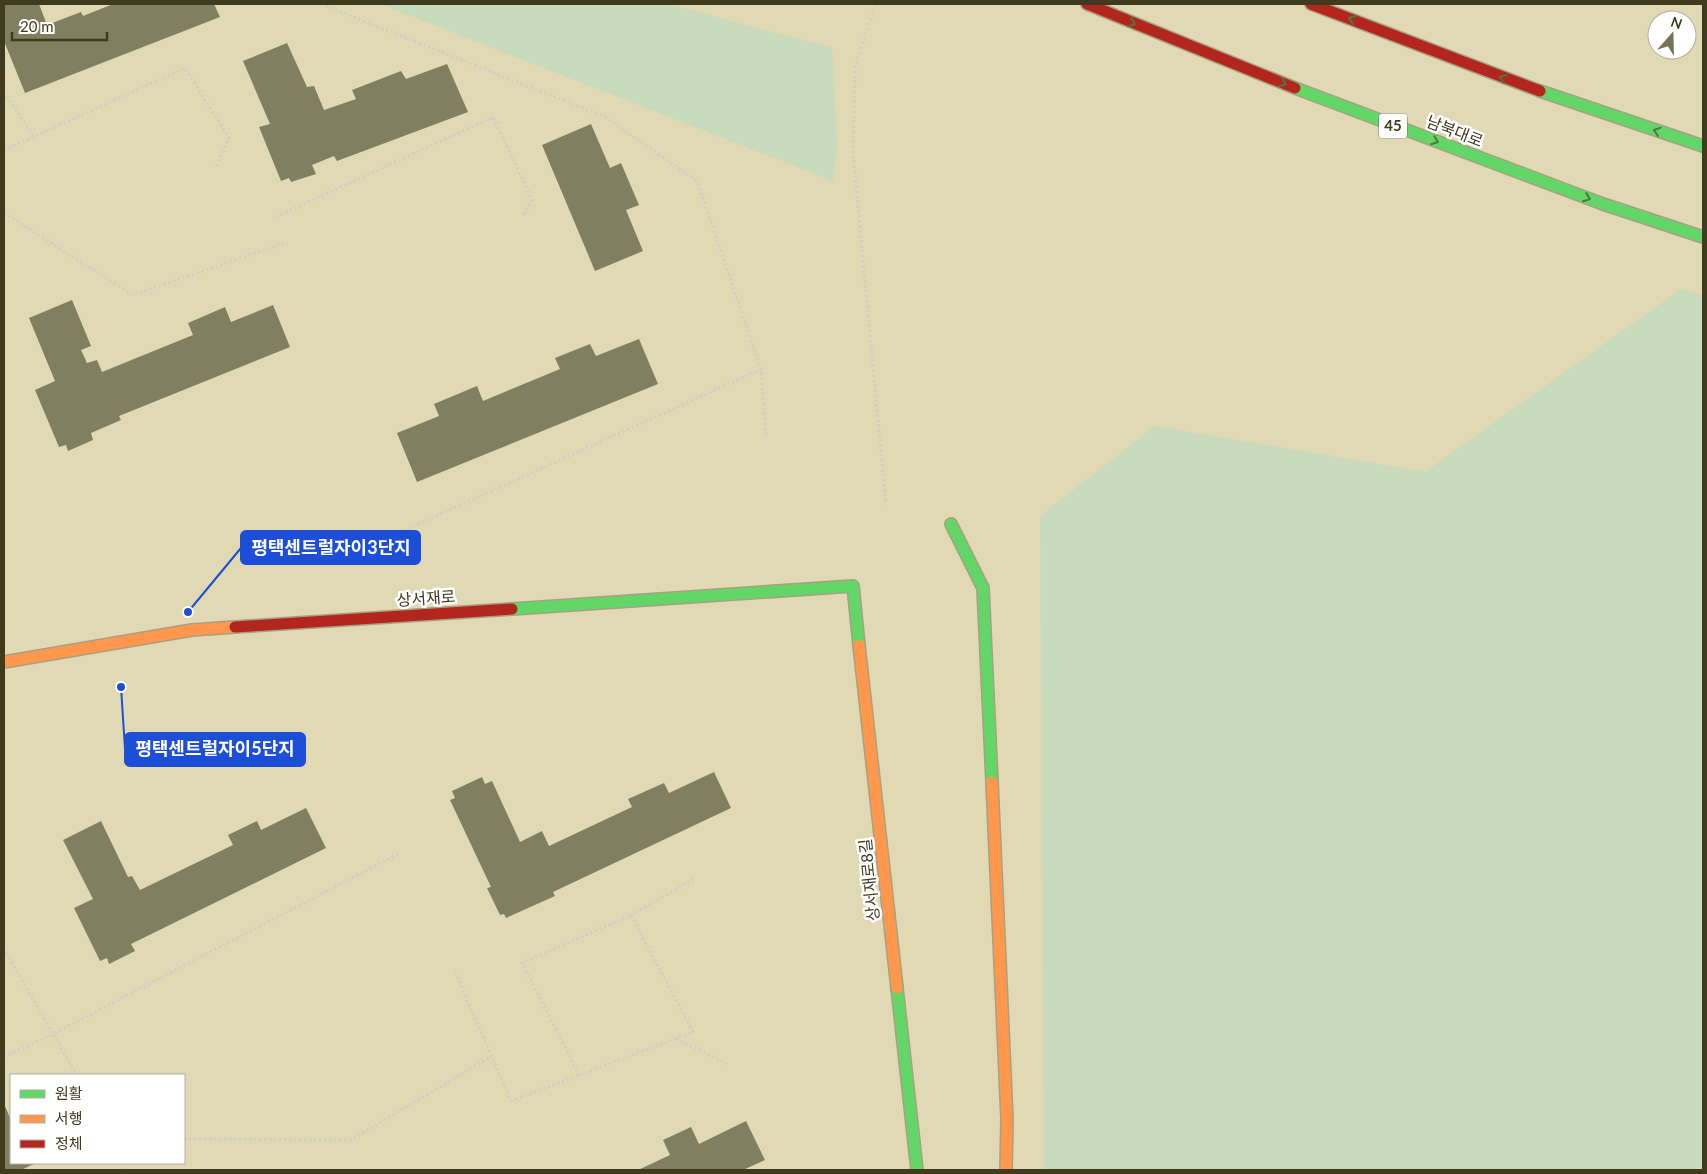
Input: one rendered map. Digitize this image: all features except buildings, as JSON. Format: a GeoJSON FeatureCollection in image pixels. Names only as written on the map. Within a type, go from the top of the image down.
{"type":"FeatureCollection","features":[{"type":"Feature","properties":{"kind":"main road","name":"남북대로"},"geometry":{"type":"LineString","coordinates":[[1088,4],[1336,104],[1603,204],[1703,236]]}},
{"type":"Feature","properties":{"kind":"main road"},"geometry":{"type":"LineString","coordinates":[[1311,4],[1533,89],[1703,146]]}},
{"type":"Feature","properties":{"kind":"main road"},"geometry":{"type":"LineString","coordinates":[[951,524],[983,588],[1007,1109],[1006,1170]]}},
{"type":"Feature","properties":{"kind":"main road","name":"상서재로"},"geometry":{"type":"LineString","coordinates":[[4,662],[192,630],[854,586]]}},
{"type":"Feature","properties":{"kind":"main road","name":"상서재로8길"},"geometry":{"type":"LineString","coordinates":[[854,586],[917,1170]]}},
{"type":"Feature","properties":{"kind":"path"},"geometry":{"type":"LineString","coordinates":[[321,4],[605,117],[697,181],[761,369],[766,437]]}},
{"type":"Feature","properties":{"kind":"path"},"geometry":{"type":"LineString","coordinates":[[876,4],[855,66],[853,153],[886,505]]}},
{"type":"Feature","properties":{"kind":"path"},"geometry":{"type":"LineString","coordinates":[[4,150],[185,68],[229,138],[216,168]]}},
{"type":"Feature","properties":{"kind":"path"},"geometry":{"type":"LineString","coordinates":[[4,92],[34,136]]}},
{"type":"Feature","properties":{"kind":"path"},"geometry":{"type":"LineString","coordinates":[[276,217],[493,117],[532,200],[523,216]]}},
{"type":"Feature","properties":{"kind":"path"},"geometry":{"type":"LineString","coordinates":[[4,214],[133,296],[287,242]]}},
{"type":"Feature","properties":{"kind":"path"},"geometry":{"type":"LineString","coordinates":[[381,540],[761,369]]}},
{"type":"Feature","properties":{"kind":"path"},"geometry":{"type":"LineString","coordinates":[[4,1057],[53,1034],[398,854]]}},
{"type":"Feature","properties":{"kind":"path"},"geometry":{"type":"LineString","coordinates":[[579,1075],[522,962],[632,916],[696,878]]}},
{"type":"Feature","properties":{"kind":"path"},"geometry":{"type":"LineString","coordinates":[[455,972],[490,1057],[511,1101],[694,1032],[632,916]]}},
{"type":"Feature","properties":{"kind":"path"},"geometry":{"type":"LineString","coordinates":[[4,950],[76,1074]]}},
{"type":"Feature","properties":{"kind":"path"},"geometry":{"type":"LineString","coordinates":[[676,1039],[728,1064]]}},
{"type":"Feature","properties":{"kind":"path"},"geometry":{"type":"LineString","coordinates":[[185,1139],[351,1140],[490,1057]]}},
{"type":"Feature","properties":{"kind":"green space"},"geometry":{"type":"Polygon","coordinates":[[[380,4],[668,4],[832,48],[837,147],[833,181],[380,4]]]}},
{"type":"Feature","properties":{"kind":"green space"},"geometry":{"type":"Polygon","coordinates":[[[1681,289],[1703,295],[1703,1170],[1044,1170],[1040,516],[1155,426],[1425,472],[1681,289]]]}},
{"type":"Feature","properties":{"kind":"traffic: fast"},"geometry":{"type":"LineString","coordinates":[[1295,88],[1603,204],[1703,237]]}},
{"type":"Feature","properties":{"kind":"traffic: fast"},"geometry":{"type":"LineString","coordinates":[[1540,91],[1703,146]]}},
{"type":"Feature","properties":{"kind":"traffic: fast"},"geometry":{"type":"LineString","coordinates":[[951,524],[983,588],[992,782]]}},
{"type":"Feature","properties":{"kind":"traffic: fast"},"geometry":{"type":"LineString","coordinates":[[512,609],[853,586],[859,645]]}},
{"type":"Feature","properties":{"kind":"traffic: fast"},"geometry":{"type":"LineString","coordinates":[[897,988],[917,1170]]}},
{"type":"Feature","properties":{"kind":"traffic: slow"},"geometry":{"type":"LineString","coordinates":[[4,662],[192,630],[235,627]]}},
{"type":"Feature","properties":{"kind":"traffic: slow"},"geometry":{"type":"LineString","coordinates":[[859,645],[897,988]]}},
{"type":"Feature","properties":{"kind":"traffic: slow"},"geometry":{"type":"LineString","coordinates":[[992,782],[1007,1119],[1006,1170]]}},
{"type":"Feature","properties":{"kind":"traffic: jam"},"geometry":{"type":"LineString","coordinates":[[1087,4],[1295,88]]}},
{"type":"Feature","properties":{"kind":"traffic: jam"},"geometry":{"type":"LineString","coordinates":[[1311,4],[1540,91]]}},
{"type":"Feature","properties":{"kind":"traffic: jam"},"geometry":{"type":"LineString","coordinates":[[235,627],[512,609]]}},
{"type":"Feature","properties":{"kind":"place","name":"평택센트럴자이3단지"},"geometry":{"type":"Point","coordinates":[188,612]}},
{"type":"Feature","properties":{"kind":"place","name":"평택센트럴자이5단지"},"geometry":{"type":"Point","coordinates":[121,687]}}]}
